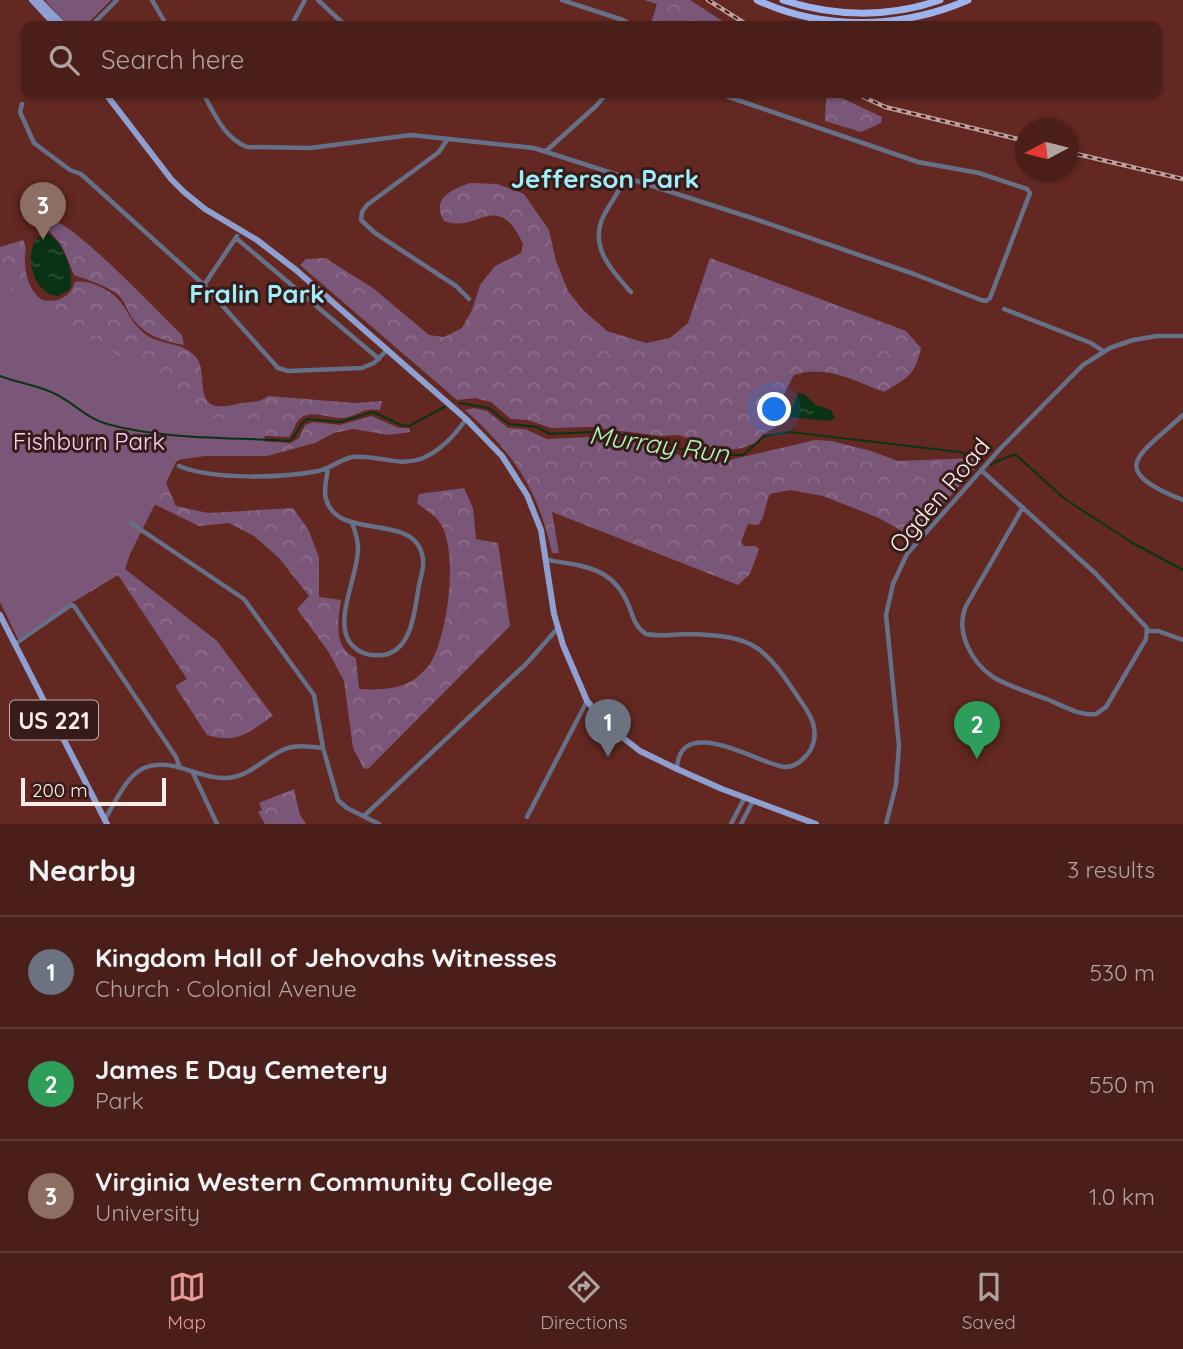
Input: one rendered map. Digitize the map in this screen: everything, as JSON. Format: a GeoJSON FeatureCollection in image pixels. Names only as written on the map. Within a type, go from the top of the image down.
{"type":"FeatureCollection","features":[{"type":"Feature","properties":{"kind":"highway"},"geometry":{"type":"LineString","coordinates":[[757,0],[810,18],[844,21]]}},
{"type":"Feature","properties":{"kind":"highway"},"geometry":{"type":"LineString","coordinates":[[783,0],[824,10],[863,13],[903,10],[940,0]]}},
{"type":"Feature","properties":{"kind":"highway"},"geometry":{"type":"LineString","coordinates":[[882,21],[921,16],[968,0]]}},
{"type":"Feature","properties":{"kind":"main road"},"geometry":{"type":"LineString","coordinates":[[32,0],[51,21]]}},
{"type":"Feature","properties":{"kind":"main road"},"geometry":{"type":"LineString","coordinates":[[39,0],[59,21]]}},
{"type":"Feature","properties":{"kind":"main road"},"geometry":{"type":"LineString","coordinates":[[109,98],[184,192],[238,234],[264,245],[296,270],[491,442],[510,467],[534,510],[541,530],[558,628],[573,670],[587,701],[619,737],[640,751],[677,769],[816,824]]}},
{"type":"Feature","properties":{"kind":"main road","name":"US 221"},"geometry":{"type":"LineString","coordinates":[[0,615],[106,822]]}},
{"type":"Feature","properties":{"kind":"street"},"geometry":{"type":"LineString","coordinates":[[96,21],[117,0]]}},
{"type":"Feature","properties":{"kind":"street"},"geometry":{"type":"LineString","coordinates":[[152,0],[164,21]]}},
{"type":"Feature","properties":{"kind":"street"},"geometry":{"type":"LineString","coordinates":[[294,21],[305,0]]}},
{"type":"Feature","properties":{"kind":"street"},"geometry":{"type":"LineString","coordinates":[[318,0],[341,21]]}},
{"type":"Feature","properties":{"kind":"street"},"geometry":{"type":"LineString","coordinates":[[562,0],[625,21]]}},
{"type":"Feature","properties":{"kind":"street"},"geometry":{"type":"LineString","coordinates":[[206,98],[227,133],[247,147],[310,148],[411,135],[517,145],[545,151],[625,177],[981,300],[988,300],[1030,193],[1027,189],[979,173],[918,162],[732,98]]}},
{"type":"Feature","properties":{"kind":"street"},"geometry":{"type":"LineString","coordinates":[[545,151],[603,98]]}},
{"type":"Feature","properties":{"kind":"street"},"geometry":{"type":"LineString","coordinates":[[22,104],[20,112],[28,134],[37,146],[70,170],[81,174],[204,285],[274,365],[283,370],[362,368],[379,359],[387,350]]}},
{"type":"Feature","properties":{"kind":"street"},"geometry":{"type":"LineString","coordinates":[[447,140],[439,152],[364,208],[361,220],[375,233],[456,286],[469,299]]}},
{"type":"Feature","properties":{"kind":"street"},"geometry":{"type":"LineString","coordinates":[[625,177],[600,224],[599,238],[606,262],[631,292]]}},
{"type":"Feature","properties":{"kind":"street"},"geometry":{"type":"LineString","coordinates":[[204,285],[238,234],[379,359]]}},
{"type":"Feature","properties":{"kind":"street"},"geometry":{"type":"LineString","coordinates":[[1004,309],[1091,343],[1103,351]]}},
{"type":"Feature","properties":{"kind":"street","name":"Ogden Road"},"geometry":{"type":"LineString","coordinates":[[886,824],[896,785],[899,746],[886,615],[891,592],[910,549],[1072,374],[1103,351],[1141,338],[1183,336]]}},
{"type":"Feature","properties":{"kind":"street"},"geometry":{"type":"LineString","coordinates":[[1183,415],[1144,450],[1136,468],[1138,476],[1144,482],[1183,500]]}},
{"type":"Feature","properties":{"kind":"street"},"geometry":{"type":"LineString","coordinates":[[179,466],[209,474],[267,476],[328,468],[356,457],[389,462],[417,460],[446,444],[466,419]]}},
{"type":"Feature","properties":{"kind":"street"},"geometry":{"type":"LineString","coordinates":[[328,468],[326,501],[335,514],[352,523],[393,530],[407,536],[420,549],[423,565],[410,631],[401,645],[390,653],[372,655],[355,648],[347,637],[345,619],[358,547],[352,523]]}},
{"type":"Feature","properties":{"kind":"street"},"geometry":{"type":"LineString","coordinates":[[981,470],[1023,507],[1094,573],[1144,624],[1146,639],[1106,707],[1096,714],[1087,714],[1064,706],[999,680],[985,670],[964,637],[963,614],[1023,507]]}},
{"type":"Feature","properties":{"kind":"street"},"geometry":{"type":"LineString","coordinates":[[131,523],[244,599],[314,695],[323,748],[338,800],[347,808],[379,824]]}},
{"type":"Feature","properties":{"kind":"street"},"geometry":{"type":"LineString","coordinates":[[547,560],[591,568],[609,576],[623,592],[634,620],[646,634],[704,635],[737,639],[760,649],[775,663],[813,720],[814,740],[810,749],[803,759],[789,766],[784,767],[724,745],[705,744],[692,745],[682,750],[677,755],[677,769]]}},
{"type":"Feature","properties":{"kind":"street"},"geometry":{"type":"LineString","coordinates":[[14,645],[73,605],[176,757],[180,768]]}},
{"type":"Feature","properties":{"kind":"street"},"geometry":{"type":"LineString","coordinates":[[364,816],[527,663],[558,628]]}},
{"type":"Feature","properties":{"kind":"street"},"geometry":{"type":"LineString","coordinates":[[1147,631],[1158,631],[1183,640]]}},
{"type":"Feature","properties":{"kind":"street"},"geometry":{"type":"LineString","coordinates":[[527,817],[587,701]]}},
{"type":"Feature","properties":{"kind":"street"},"geometry":{"type":"LineString","coordinates":[[106,822],[127,783],[139,771],[157,765],[180,768],[210,778],[231,778],[246,773],[288,748],[323,748]]}},
{"type":"Feature","properties":{"kind":"street"},"geometry":{"type":"LineString","coordinates":[[193,773],[217,824]]}},
{"type":"Feature","properties":{"kind":"street"},"geometry":{"type":"LineString","coordinates":[[731,824],[745,797]]}},
{"type":"Feature","properties":{"kind":"street"},"geometry":{"type":"LineString","coordinates":[[741,824],[753,801]]}},
{"type":"Feature","properties":{"kind":"green space"},"geometry":{"type":"Polygon","coordinates":[[[45,0],[111,0],[90,21],[63,21],[45,0]]]}},
{"type":"Feature","properties":{"kind":"green space"},"geometry":{"type":"Polygon","coordinates":[[[644,0],[690,0],[722,21],[652,21],[657,4],[644,0]]]}},
{"type":"Feature","properties":{"kind":"green space"},"geometry":{"type":"Polygon","coordinates":[[[826,98],[842,98],[882,117],[881,123],[861,132],[825,121],[826,98]]]}},
{"type":"Feature","properties":{"kind":"green space"},"geometry":{"type":"Polygon","coordinates":[[[470,183],[497,184],[524,194],[549,230],[556,261],[568,291],[583,310],[607,331],[646,343],[670,338],[688,323],[710,258],[906,331],[921,348],[916,365],[904,379],[884,392],[829,373],[818,371],[794,375],[782,398],[775,428],[763,434],[755,443],[722,451],[679,435],[661,436],[591,427],[551,428],[528,420],[511,419],[491,402],[475,398],[457,400],[300,265],[306,259],[325,258],[373,288],[429,335],[444,337],[462,328],[472,310],[480,285],[495,266],[521,253],[523,244],[514,227],[496,216],[467,222],[444,221],[440,206],[445,196],[470,183]]]}},
{"type":"Feature","properties":{"kind":"green space"},"geometry":{"type":"Polygon","coordinates":[[[49,219],[60,223],[96,251],[182,335],[184,345],[161,339],[141,328],[116,293],[74,275],[61,244],[47,229],[49,219]]]}},
{"type":"Feature","properties":{"kind":"green space"},"geometry":{"type":"Polygon","coordinates":[[[23,240],[28,279],[42,300],[58,300],[66,296],[75,282],[87,282],[107,291],[118,299],[145,334],[183,348],[194,355],[202,372],[206,399],[211,404],[221,406],[253,402],[268,396],[355,403],[382,401],[380,410],[364,411],[343,418],[304,416],[289,437],[266,436],[0,369],[0,247],[23,240]]]}},
{"type":"Feature","properties":{"kind":"green space","name":"Fishburn Park"},"geometry":{"type":"Polygon","coordinates":[[[0,283],[200,406],[197,417],[265,420],[264,456],[205,456],[177,460],[123,568],[18,639],[0,602],[0,283]]]}},
{"type":"Feature","properties":{"kind":"green space"},"geometry":{"type":"Polygon","coordinates":[[[474,408],[487,411],[508,428],[525,429],[547,439],[590,437],[641,443],[659,446],[674,454],[721,462],[815,440],[831,441],[871,451],[898,461],[973,458],[976,467],[917,534],[909,535],[879,518],[823,496],[790,490],[770,494],[760,522],[758,525],[748,524],[741,542],[744,546],[756,546],[759,549],[750,574],[738,585],[552,512],[559,553],[552,553],[531,491],[497,441],[465,410],[474,408]]]}},
{"type":"Feature","properties":{"kind":"green space"},"geometry":{"type":"Polygon","coordinates":[[[371,416],[399,428],[409,428],[410,432],[389,435],[353,429],[267,456],[202,456],[180,459],[175,463],[166,483],[176,506],[208,513],[293,508],[308,529],[319,557],[319,597],[341,600],[338,624],[340,641],[349,654],[356,658],[359,689],[393,688],[412,681],[428,667],[437,649],[449,590],[449,549],[445,532],[438,520],[417,503],[419,494],[464,488],[473,508],[476,539],[498,543],[510,626],[369,768],[364,769],[353,748],[344,681],[328,651],[297,609],[309,596],[279,558],[254,536],[229,523],[199,526],[156,505],[153,506],[135,539],[125,569],[217,641],[273,716],[242,735],[227,738],[207,735],[175,686],[187,679],[118,575],[75,601],[39,466],[240,440],[291,443],[299,438],[305,425],[313,422],[340,425],[371,416]]]}},
{"type":"Feature","properties":{"kind":"green space"},"geometry":{"type":"Polygon","coordinates":[[[294,789],[300,815],[306,824],[265,824],[258,812],[262,810],[259,803],[294,789]]]}},
{"type":"Feature","properties":{"kind":"water"},"geometry":{"type":"Polygon","coordinates":[[[47,233],[63,250],[71,274],[70,289],[58,296],[40,287],[32,266],[33,245],[39,237],[47,233]]]}},
{"type":"Feature","properties":{"kind":"water"},"geometry":{"type":"Polygon","coordinates":[[[798,393],[804,394],[816,405],[831,410],[835,418],[828,421],[788,417],[798,393]]]}},
{"type":"Feature","properties":{"kind":"waterway","name":"Murray Run"},"geometry":{"type":"LineString","coordinates":[[0,376],[54,393],[107,424],[152,433],[198,437],[290,441],[307,419],[340,422],[373,412],[409,426],[446,406]]}},
{"type":"Feature","properties":{"kind":"waterway","name":"Murray Run"},"geometry":{"type":"LineString","coordinates":[[459,403],[489,408],[509,424],[537,427],[550,434],[590,432],[645,437],[688,451],[712,455],[743,455],[765,436],[790,432],[960,452],[983,461]]}},
{"type":"Feature","properties":{"kind":"waterway","name":"Murray Run"},"geometry":{"type":"LineString","coordinates":[[991,465],[1016,455],[1065,499],[1131,542],[1183,570]]}},
{"type":"Feature","properties":{"kind":"railway"},"geometry":{"type":"LineString","coordinates":[[708,0],[741,21]]}},
{"type":"Feature","properties":{"kind":"railway"},"geometry":{"type":"LineString","coordinates":[[866,98],[885,107],[1015,138]]}},
{"type":"Feature","properties":{"kind":"railway"},"geometry":{"type":"LineString","coordinates":[[1078,154],[1183,179]]}},
{"type":"Feature","properties":{"kind":"place","name":"Virginia Western Community College"},"geometry":{"type":"Point","coordinates":[43,240]}},
{"type":"Feature","properties":{"kind":"place","name":"Kingdom Hall of Jehovahs Witnesses"},"geometry":{"type":"Point","coordinates":[608,757]}},
{"type":"Feature","properties":{"kind":"place","name":"James E Day Cemetery"},"geometry":{"type":"Point","coordinates":[977,759]}},
{"type":"Feature","properties":{"kind":"district","name":"Jefferson Park"},"geometry":{"type":"Point","coordinates":[605,178]}},
{"type":"Feature","properties":{"kind":"district","name":"Fralin Park"},"geometry":{"type":"Point","coordinates":[257,293]}}]}
